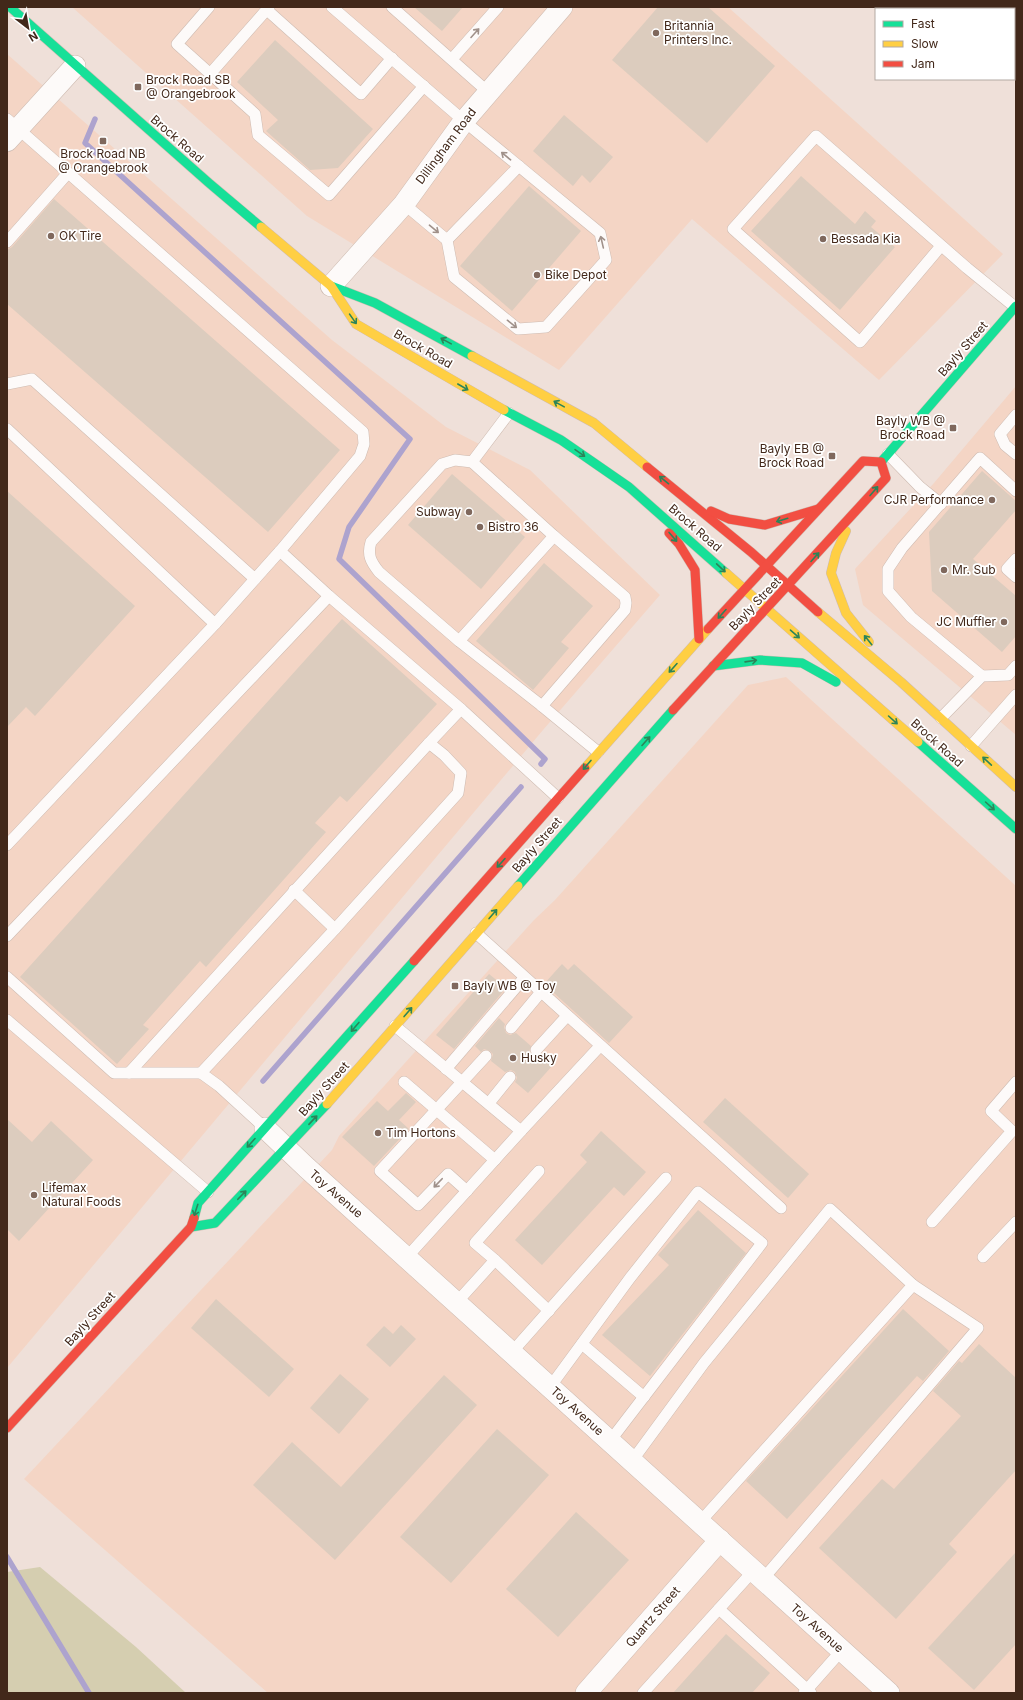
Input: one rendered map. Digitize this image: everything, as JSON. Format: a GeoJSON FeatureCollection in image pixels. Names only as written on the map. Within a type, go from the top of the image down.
{"type":"FeatureCollection","features":[{"type":"Feature","properties":{"kind":"main road","name":"Brock Road"},"geometry":{"type":"LineString","coordinates":[[10,7],[75,66],[331,286],[356,324],[509,413],[561,440],[629,487],[1016,829]]}},
{"type":"Feature","properties":{"kind":"main road","name":"Brock Road"},"geometry":{"type":"LineString","coordinates":[[331,286],[375,303],[594,424],[695,504],[766,565],[901,682],[1016,787]]}},
{"type":"Feature","properties":{"kind":"main road","name":"Bayly Street"},"geometry":{"type":"LineString","coordinates":[[881,462],[1016,306]]}},
{"type":"Feature","properties":{"kind":"main road","name":"Bayly Street"},"geometry":{"type":"LineString","coordinates":[[7,1428],[190,1227],[198,1203],[744,589],[863,461],[881,462]]}},
{"type":"Feature","properties":{"kind":"main road","name":"Bayly Street"},"geometry":{"type":"LineString","coordinates":[[190,1227],[215,1223],[286,1149],[713,666],[766,608],[789,586],[886,478],[881,462]]}},
{"type":"Feature","properties":{"kind":"main road"},"geometry":{"type":"LineString","coordinates":[[629,487],[679,544],[695,570],[699,639]]}},
{"type":"Feature","properties":{"kind":"main road"},"geometry":{"type":"LineString","coordinates":[[695,504],[729,520],[765,525],[819,508]]}},
{"type":"Feature","properties":{"kind":"main road"},"geometry":{"type":"LineString","coordinates":[[852,516],[836,553],[831,573],[846,614],[901,682]]}},
{"type":"Feature","properties":{"kind":"main road"},"geometry":{"type":"LineString","coordinates":[[713,666],[760,660],[802,663],[874,702]]}},
{"type":"Feature","properties":{"kind":"street","name":"Dillingham Road"},"geometry":{"type":"LineString","coordinates":[[331,286],[404,204],[464,121],[562,7]]}},
{"type":"Feature","properties":{"kind":"street"},"geometry":{"type":"LineString","coordinates":[[11,130],[75,66]]}},
{"type":"Feature","properties":{"kind":"street","name":"Toy Avenue"},"geometry":{"type":"LineString","coordinates":[[265,1128],[286,1149],[842,1650],[882,1691]]}},
{"type":"Feature","properties":{"kind":"street","name":"Quartz Street"},"geometry":{"type":"LineString","coordinates":[[586,1693],[720,1540]]}},
{"type":"Feature","properties":{"kind":"lane"},"geometry":{"type":"LineString","coordinates":[[210,7],[177,44],[255,114],[258,135],[329,195],[424,86]]}},
{"type":"Feature","properties":{"kind":"lane"},"geometry":{"type":"LineString","coordinates":[[332,7],[464,121],[600,233],[606,260],[546,327],[518,329],[454,277],[447,240],[404,204]]}},
{"type":"Feature","properties":{"kind":"lane"},"geometry":{"type":"LineString","coordinates":[[392,7],[488,92]]}},
{"type":"Feature","properties":{"kind":"lane"},"geometry":{"type":"LineString","coordinates":[[452,59],[498,7]]}},
{"type":"Feature","properties":{"kind":"lane"},"geometry":{"type":"LineString","coordinates":[[210,74],[268,8],[361,94],[392,58]]}},
{"type":"Feature","properties":{"kind":"lane"},"geometry":{"type":"LineString","coordinates":[[7,845],[215,624],[280,551],[360,456],[364,444],[362,432],[68,173],[11,130]]}},
{"type":"Feature","properties":{"kind":"lane"},"geometry":{"type":"LineString","coordinates":[[941,246],[860,342],[733,230],[816,136],[941,246],[1016,306]]}},
{"type":"Feature","properties":{"kind":"lane"},"geometry":{"type":"LineString","coordinates":[[447,240],[519,166]]}},
{"type":"Feature","properties":{"kind":"lane"},"geometry":{"type":"LineString","coordinates":[[7,242],[68,173]]}},
{"type":"Feature","properties":{"kind":"lane"},"geometry":{"type":"LineString","coordinates":[[7,384],[32,379],[255,579]]}},
{"type":"Feature","properties":{"kind":"lane"},"geometry":{"type":"LineString","coordinates":[[472,462],[509,413]]}},
{"type":"Feature","properties":{"kind":"lane"},"geometry":{"type":"LineString","coordinates":[[1016,415],[1000,434],[1005,445],[1016,454]]}},
{"type":"Feature","properties":{"kind":"lane"},"geometry":{"type":"LineString","coordinates":[[7,429],[215,624]]}},
{"type":"Feature","properties":{"kind":"lane"},"geometry":{"type":"LineString","coordinates":[[888,454],[920,487],[940,504]]}},
{"type":"Feature","properties":{"kind":"lane"},"geometry":{"type":"LineString","coordinates":[[1016,491],[980,458],[902,548],[888,569],[888,591],[911,617],[982,676],[1008,675],[1016,666]]}},
{"type":"Feature","properties":{"kind":"lane"},"geometry":{"type":"LineString","coordinates":[[542,706],[625,610],[625,596],[554,536],[472,462],[455,460],[442,464],[371,542],[369,549],[370,560],[379,572],[459,642],[542,706],[598,752]]}},
{"type":"Feature","properties":{"kind":"lane"},"geometry":{"type":"LineString","coordinates":[[459,642],[554,536]]}},
{"type":"Feature","properties":{"kind":"lane"},"geometry":{"type":"LineString","coordinates":[[280,551],[329,596],[461,709],[558,798]]}},
{"type":"Feature","properties":{"kind":"lane"},"geometry":{"type":"LineString","coordinates":[[1016,560],[1007,569],[1016,577]]}},
{"type":"Feature","properties":{"kind":"lane"},"geometry":{"type":"LineString","coordinates":[[7,936],[329,596]]}},
{"type":"Feature","properties":{"kind":"lane"},"geometry":{"type":"LineString","coordinates":[[941,718],[982,676]]}},
{"type":"Feature","properties":{"kind":"lane"},"geometry":{"type":"LineString","coordinates":[[971,746],[1015,698]]}},
{"type":"Feature","properties":{"kind":"lane"},"geometry":{"type":"LineString","coordinates":[[129,1073],[294,890],[461,709]]}},
{"type":"Feature","properties":{"kind":"lane"},"geometry":{"type":"LineString","coordinates":[[201,1073],[336,929],[458,793],[461,773],[444,755],[429,743]]}},
{"type":"Feature","properties":{"kind":"lane"},"geometry":{"type":"LineString","coordinates":[[294,890],[336,929]]}},
{"type":"Feature","properties":{"kind":"lane"},"geometry":{"type":"LineString","coordinates":[[476,933],[524,978],[781,1208]]}},
{"type":"Feature","properties":{"kind":"lane"},"geometry":{"type":"LineString","coordinates":[[7,977],[9,981],[114,1073],[201,1073],[219,1086],[265,1128]]}},
{"type":"Feature","properties":{"kind":"lane"},"geometry":{"type":"LineString","coordinates":[[446,1069],[524,978]]}},
{"type":"Feature","properties":{"kind":"lane"},"geometry":{"type":"LineString","coordinates":[[511,1028],[541,992]]}},
{"type":"Feature","properties":{"kind":"lane"},"geometry":{"type":"LineString","coordinates":[[536,1050],[567,1016]]}},
{"type":"Feature","properties":{"kind":"lane"},"geometry":{"type":"LineString","coordinates":[[7,1020],[208,1192]]}},
{"type":"Feature","properties":{"kind":"lane"},"geometry":{"type":"LineString","coordinates":[[395,1026],[521,1131]]}},
{"type":"Feature","properties":{"kind":"lane"},"geometry":{"type":"LineString","coordinates":[[407,1257],[600,1046]]}},
{"type":"Feature","properties":{"kind":"lane"},"geometry":{"type":"LineString","coordinates":[[467,1191],[448,1174],[418,1205],[380,1171],[463,1083],[486,1056]]}},
{"type":"Feature","properties":{"kind":"lane"},"geometry":{"type":"LineString","coordinates":[[489,1103],[510,1077]]}},
{"type":"Feature","properties":{"kind":"lane"},"geometry":{"type":"LineString","coordinates":[[404,1082],[495,1160]]}},
{"type":"Feature","properties":{"kind":"lane"},"geometry":{"type":"LineString","coordinates":[[932,1222],[1014,1132],[990,1111],[1016,1082]]}},
{"type":"Feature","properties":{"kind":"lane"},"geometry":{"type":"LineString","coordinates":[[539,1171],[475,1243],[548,1311]]}},
{"type":"Feature","properties":{"kind":"lane"},"geometry":{"type":"LineString","coordinates":[[512,1352],[666,1178]]}},
{"type":"Feature","properties":{"kind":"lane"},"geometry":{"type":"LineString","coordinates":[[550,1386],[630,1278],[698,1192],[762,1243],[610,1441]]}},
{"type":"Feature","properties":{"kind":"lane"},"geometry":{"type":"LineString","coordinates":[[632,1461],[704,1363],[830,1209],[913,1285],[978,1328],[758,1574],[719,1609],[643,1693]]}},
{"type":"Feature","properties":{"kind":"lane"},"geometry":{"type":"LineString","coordinates":[[983,1257],[1016,1222]]}},
{"type":"Feature","properties":{"kind":"lane"},"geometry":{"type":"LineString","coordinates":[[457,1302],[495,1260]]}},
{"type":"Feature","properties":{"kind":"lane"},"geometry":{"type":"LineString","coordinates":[[700,1522],[913,1285]]}},
{"type":"Feature","properties":{"kind":"lane"},"geometry":{"type":"LineString","coordinates":[[582,1344],[644,1397]]}},
{"type":"Feature","properties":{"kind":"lane"},"geometry":{"type":"LineString","coordinates":[[719,1609],[807,1692],[842,1650]]}},
{"type":"Feature","properties":{"kind":"shaded area"},"geometry":{"type":"Polygon","coordinates":[[[72,7],[728,7],[1003,254],[879,380],[692,219],[559,370],[307,216],[72,7]]]}},
{"type":"Feature","properties":{"kind":"shaded area"},"geometry":{"type":"Polygon","coordinates":[[[7,54],[332,340],[446,427],[530,470],[660,595],[543,730],[7,1368],[7,54]]]}},
{"type":"Feature","properties":{"kind":"shaded area"},"geometry":{"type":"Polygon","coordinates":[[[1016,386],[1016,735],[863,605],[855,569],[934,483],[1016,386]]]}},
{"type":"Feature","properties":{"kind":"shaded area"},"geometry":{"type":"Polygon","coordinates":[[[786,677],[1016,886],[1016,1693],[268,1693],[24,1479],[332,1150],[339,1136],[534,920],[555,900],[748,685],[786,677]]]}},
{"type":"Feature","properties":{"kind":"shaded area"},"geometry":{"type":"Polygon","coordinates":[[[40,1567],[136,1647],[186,1693],[7,1693],[7,1572],[40,1567]]]}},
{"type":"Feature","properties":{"kind":"building"},"geometry":{"type":"Polygon","coordinates":[[[414,7],[463,7],[442,31],[414,7]]]}},
{"type":"Feature","properties":{"kind":"building"},"geometry":{"type":"Polygon","coordinates":[[[658,7],[708,7],[775,66],[707,143],[612,60],[658,7]]]}},
{"type":"Feature","properties":{"kind":"building"},"geometry":{"type":"Polygon","coordinates":[[[275,40],[373,129],[338,168],[310,170],[266,131],[278,120],[237,82],[275,40]]]}},
{"type":"Feature","properties":{"kind":"building"},"geometry":{"type":"Polygon","coordinates":[[[564,115],[613,157],[590,183],[582,175],[573,186],[533,151],[564,115]]]}},
{"type":"Feature","properties":{"kind":"building","name":"Bessada Kia"},"geometry":{"type":"Polygon","coordinates":[[[801,176],[855,224],[865,211],[876,221],[871,227],[895,247],[840,310],[751,231],[801,176]]]}},
{"type":"Feature","properties":{"kind":"building"},"geometry":{"type":"Polygon","coordinates":[[[529,186],[581,231],[512,311],[460,266],[529,186]]]}},
{"type":"Feature","properties":{"kind":"building"},"geometry":{"type":"Polygon","coordinates":[[[54,199],[340,450],[268,532],[7,304],[7,250],[12,247],[54,199]]]}},
{"type":"Feature","properties":{"kind":"building"},"geometry":{"type":"Polygon","coordinates":[[[982,471],[1016,501],[1016,510],[973,559],[1016,596],[1016,636],[1002,652],[932,591],[929,532],[982,471]]]}},
{"type":"Feature","properties":{"kind":"building"},"geometry":{"type":"Polygon","coordinates":[[[452,474],[525,537],[481,589],[408,525],[452,474]]]}},
{"type":"Feature","properties":{"kind":"building"},"geometry":{"type":"Polygon","coordinates":[[[7,491],[135,606],[35,716],[26,707],[7,727],[7,491]]]}},
{"type":"Feature","properties":{"kind":"building"},"geometry":{"type":"Polygon","coordinates":[[[544,563],[593,606],[561,642],[569,648],[533,690],[476,641],[544,563]]]}},
{"type":"Feature","properties":{"kind":"building"},"geometry":{"type":"Polygon","coordinates":[[[342,619],[437,704],[347,802],[340,796],[315,823],[326,832],[206,967],[200,961],[143,1025],[149,1029],[117,1064],[20,977],[342,619]]]}},
{"type":"Feature","properties":{"kind":"building"},"geometry":{"type":"Polygon","coordinates":[[[562,964],[568,970],[574,964],[633,1017],[609,1043],[544,984],[562,964]]]}},
{"type":"Feature","properties":{"kind":"building"},"geometry":{"type":"Polygon","coordinates":[[[489,974],[506,988],[454,1049],[436,1035],[489,974]]]}},
{"type":"Feature","properties":{"kind":"building"},"geometry":{"type":"Polygon","coordinates":[[[499,1018],[505,1024],[504,1027],[506,1033],[510,1035],[516,1033],[531,1046],[529,1052],[532,1055],[538,1057],[541,1055],[553,1065],[528,1093],[515,1082],[517,1078],[515,1072],[511,1070],[505,1072],[491,1061],[493,1054],[490,1051],[484,1049],[481,1052],[475,1046],[499,1018]]]}},
{"type":"Feature","properties":{"kind":"building"},"geometry":{"type":"Polygon","coordinates":[[[406,1093],[416,1102],[399,1120],[409,1129],[374,1166],[342,1137],[377,1101],[388,1111],[406,1093]]]}},
{"type":"Feature","properties":{"kind":"building"},"geometry":{"type":"Polygon","coordinates":[[[725,1098],[809,1174],[788,1198],[703,1122],[725,1098]]]}},
{"type":"Feature","properties":{"kind":"building","name":"Lifemax Natural Foods"},"geometry":{"type":"Polygon","coordinates":[[[7,1119],[32,1142],[51,1121],[93,1160],[19,1241],[7,1229],[7,1119]]]}},
{"type":"Feature","properties":{"kind":"building"},"geometry":{"type":"Polygon","coordinates":[[[601,1131],[646,1172],[624,1196],[614,1187],[542,1265],[515,1240],[587,1162],[580,1155],[601,1131]]]}},
{"type":"Feature","properties":{"kind":"building"},"geometry":{"type":"Polygon","coordinates":[[[698,1210],[746,1253],[650,1376],[602,1335],[669,1265],[658,1255],[698,1210]]]}},
{"type":"Feature","properties":{"kind":"building"},"geometry":{"type":"Polygon","coordinates":[[[216,1299],[294,1369],[269,1397],[191,1328],[216,1299]]]}},
{"type":"Feature","properties":{"kind":"building"},"geometry":{"type":"Polygon","coordinates":[[[903,1309],[949,1351],[923,1381],[917,1376],[787,1519],[746,1481],[903,1309]]]}},
{"type":"Feature","properties":{"kind":"building"},"geometry":{"type":"Polygon","coordinates":[[[401,1325],[416,1339],[390,1367],[366,1345],[384,1326],[393,1334],[401,1325]]]}},
{"type":"Feature","properties":{"kind":"building"},"geometry":{"type":"Polygon","coordinates":[[[979,1344],[1016,1378],[1016,1470],[949,1544],[957,1552],[896,1619],[819,1548],[882,1479],[894,1489],[961,1416],[933,1391],[959,1361],[962,1363],[979,1344]]]}},
{"type":"Feature","properties":{"kind":"building"},"geometry":{"type":"Polygon","coordinates":[[[340,1374],[369,1399],[339,1434],[310,1408],[340,1374]]]}},
{"type":"Feature","properties":{"kind":"building"},"geometry":{"type":"Polygon","coordinates":[[[444,1375],[477,1405],[335,1560],[253,1485],[292,1442],[341,1487],[444,1375]]]}},
{"type":"Feature","properties":{"kind":"building"},"geometry":{"type":"Polygon","coordinates":[[[497,1429],[549,1475],[451,1583],[400,1537],[497,1429]]]}},
{"type":"Feature","properties":{"kind":"building"},"geometry":{"type":"Polygon","coordinates":[[[576,1512],[629,1560],[558,1637],[506,1589],[576,1512]]]}},
{"type":"Feature","properties":{"kind":"building"},"geometry":{"type":"Polygon","coordinates":[[[1016,1552],[1016,1644],[974,1690],[928,1648],[1016,1552]]]}},
{"type":"Feature","properties":{"kind":"building"},"geometry":{"type":"Polygon","coordinates":[[[726,1634],[770,1673],[752,1693],[673,1693],[726,1634]]]}},
{"type":"Feature","properties":{"kind":"waterway"},"geometry":{"type":"LineString","coordinates":[[95,119],[85,143],[410,439],[349,527],[339,559],[545,759],[541,764]]}},
{"type":"Feature","properties":{"kind":"waterway"},"geometry":{"type":"LineString","coordinates":[[263,1081],[521,787]]}},
{"type":"Feature","properties":{"kind":"waterway"},"geometry":{"type":"LineString","coordinates":[[7,1557],[89,1693]]}},
{"type":"Feature","properties":{"kind":"traffic: fast"},"geometry":{"type":"LineString","coordinates":[[10,7],[261,227]]}},
{"type":"Feature","properties":{"kind":"traffic: fast"},"geometry":{"type":"LineString","coordinates":[[331,286],[375,303],[472,356]]}},
{"type":"Feature","properties":{"kind":"traffic: fast"},"geometry":{"type":"LineString","coordinates":[[881,462],[1016,306]]}},
{"type":"Feature","properties":{"kind":"traffic: fast"},"geometry":{"type":"LineString","coordinates":[[504,410],[561,440],[629,487],[726,573]]}},
{"type":"Feature","properties":{"kind":"traffic: fast"},"geometry":{"type":"LineString","coordinates":[[713,666],[760,660],[802,663],[836,682]]}},
{"type":"Feature","properties":{"kind":"traffic: fast"},"geometry":{"type":"LineString","coordinates":[[518,886],[673,710]]}},
{"type":"Feature","properties":{"kind":"traffic: fast"},"geometry":{"type":"LineString","coordinates":[[918,742],[1016,829]]}},
{"type":"Feature","properties":{"kind":"traffic: fast"},"geometry":{"type":"LineString","coordinates":[[194,1218],[198,1203],[414,961]]}},
{"type":"Feature","properties":{"kind":"traffic: fast"},"geometry":{"type":"LineString","coordinates":[[191,1227],[215,1223],[327,1104]]}},
{"type":"Feature","properties":{"kind":"traffic: slow"},"geometry":{"type":"LineString","coordinates":[[261,227],[331,286],[356,324],[504,410]]}},
{"type":"Feature","properties":{"kind":"traffic: slow"},"geometry":{"type":"LineString","coordinates":[[472,356],[594,423],[647,467]]}},
{"type":"Feature","properties":{"kind":"traffic: slow"},"geometry":{"type":"LineString","coordinates":[[846,531],[836,553],[831,573],[846,613],[869,642]]}},
{"type":"Feature","properties":{"kind":"traffic: slow"},"geometry":{"type":"LineString","coordinates":[[726,573],[918,742]]}},
{"type":"Feature","properties":{"kind":"traffic: slow"},"geometry":{"type":"LineString","coordinates":[[818,612],[901,682],[1016,787]]}},
{"type":"Feature","properties":{"kind":"traffic: slow"},"geometry":{"type":"LineString","coordinates":[[585,768],[708,629]]}},
{"type":"Feature","properties":{"kind":"traffic: slow"},"geometry":{"type":"LineString","coordinates":[[327,1104],[518,886]]}},
{"type":"Feature","properties":{"kind":"traffic: jam"},"geometry":{"type":"LineString","coordinates":[[708,629],[863,461],[881,462]]}},
{"type":"Feature","properties":{"kind":"traffic: jam"},"geometry":{"type":"LineString","coordinates":[[673,710],[886,478],[881,462]]}},
{"type":"Feature","properties":{"kind":"traffic: jam"},"geometry":{"type":"LineString","coordinates":[[647,467],[751,552],[818,612]]}},
{"type":"Feature","properties":{"kind":"traffic: jam"},"geometry":{"type":"LineString","coordinates":[[711,511],[729,519],[765,525],[818,509]]}},
{"type":"Feature","properties":{"kind":"traffic: jam"},"geometry":{"type":"LineString","coordinates":[[669,533],[679,544],[695,570],[699,639]]}},
{"type":"Feature","properties":{"kind":"traffic: jam"},"geometry":{"type":"LineString","coordinates":[[414,961],[585,768]]}},
{"type":"Feature","properties":{"kind":"traffic: jam"},"geometry":{"type":"LineString","coordinates":[[7,1428],[191,1227],[194,1218]]}},
{"type":"Feature","properties":{"kind":"place","name":"Britannia Printers Inc."},"geometry":{"type":"Point","coordinates":[656,33]}},
{"type":"Feature","properties":{"kind":"place","name":"Brock Road SB @ Orangebrook"},"geometry":{"type":"Point","coordinates":[138,87]}},
{"type":"Feature","properties":{"kind":"place","name":"Brock Road NB @ Orangebrook"},"geometry":{"type":"Point","coordinates":[103,141]}},
{"type":"Feature","properties":{"kind":"place","name":"OK Tire"},"geometry":{"type":"Point","coordinates":[51,236]}},
{"type":"Feature","properties":{"kind":"place","name":"Bessada Kia"},"geometry":{"type":"Point","coordinates":[823,239]}},
{"type":"Feature","properties":{"kind":"place","name":"Bike Depot"},"geometry":{"type":"Point","coordinates":[537,275]}},
{"type":"Feature","properties":{"kind":"place","name":"Bayly WB @ Brock Road"},"geometry":{"type":"Point","coordinates":[953,428]}},
{"type":"Feature","properties":{"kind":"place","name":"Bayly EB @ Brock Road"},"geometry":{"type":"Point","coordinates":[832,456]}},
{"type":"Feature","properties":{"kind":"place","name":"CJR Performance"},"geometry":{"type":"Point","coordinates":[992,500]}},
{"type":"Feature","properties":{"kind":"place","name":"Subway"},"geometry":{"type":"Point","coordinates":[469,512]}},
{"type":"Feature","properties":{"kind":"place","name":"Bistro 36"},"geometry":{"type":"Point","coordinates":[480,527]}},
{"type":"Feature","properties":{"kind":"place","name":"Mr. Sub"},"geometry":{"type":"Point","coordinates":[944,570]}},
{"type":"Feature","properties":{"kind":"place","name":"JC Muffler"},"geometry":{"type":"Point","coordinates":[1004,622]}},
{"type":"Feature","properties":{"kind":"place","name":"Bayly WB @ Toy"},"geometry":{"type":"Point","coordinates":[455,986]}},
{"type":"Feature","properties":{"kind":"place","name":"Husky"},"geometry":{"type":"Point","coordinates":[513,1058]}},
{"type":"Feature","properties":{"kind":"place","name":"Tim Hortons"},"geometry":{"type":"Point","coordinates":[378,1133]}},
{"type":"Feature","properties":{"kind":"place","name":"Lifemax Natural Foods"},"geometry":{"type":"Point","coordinates":[34,1195]}}]}
